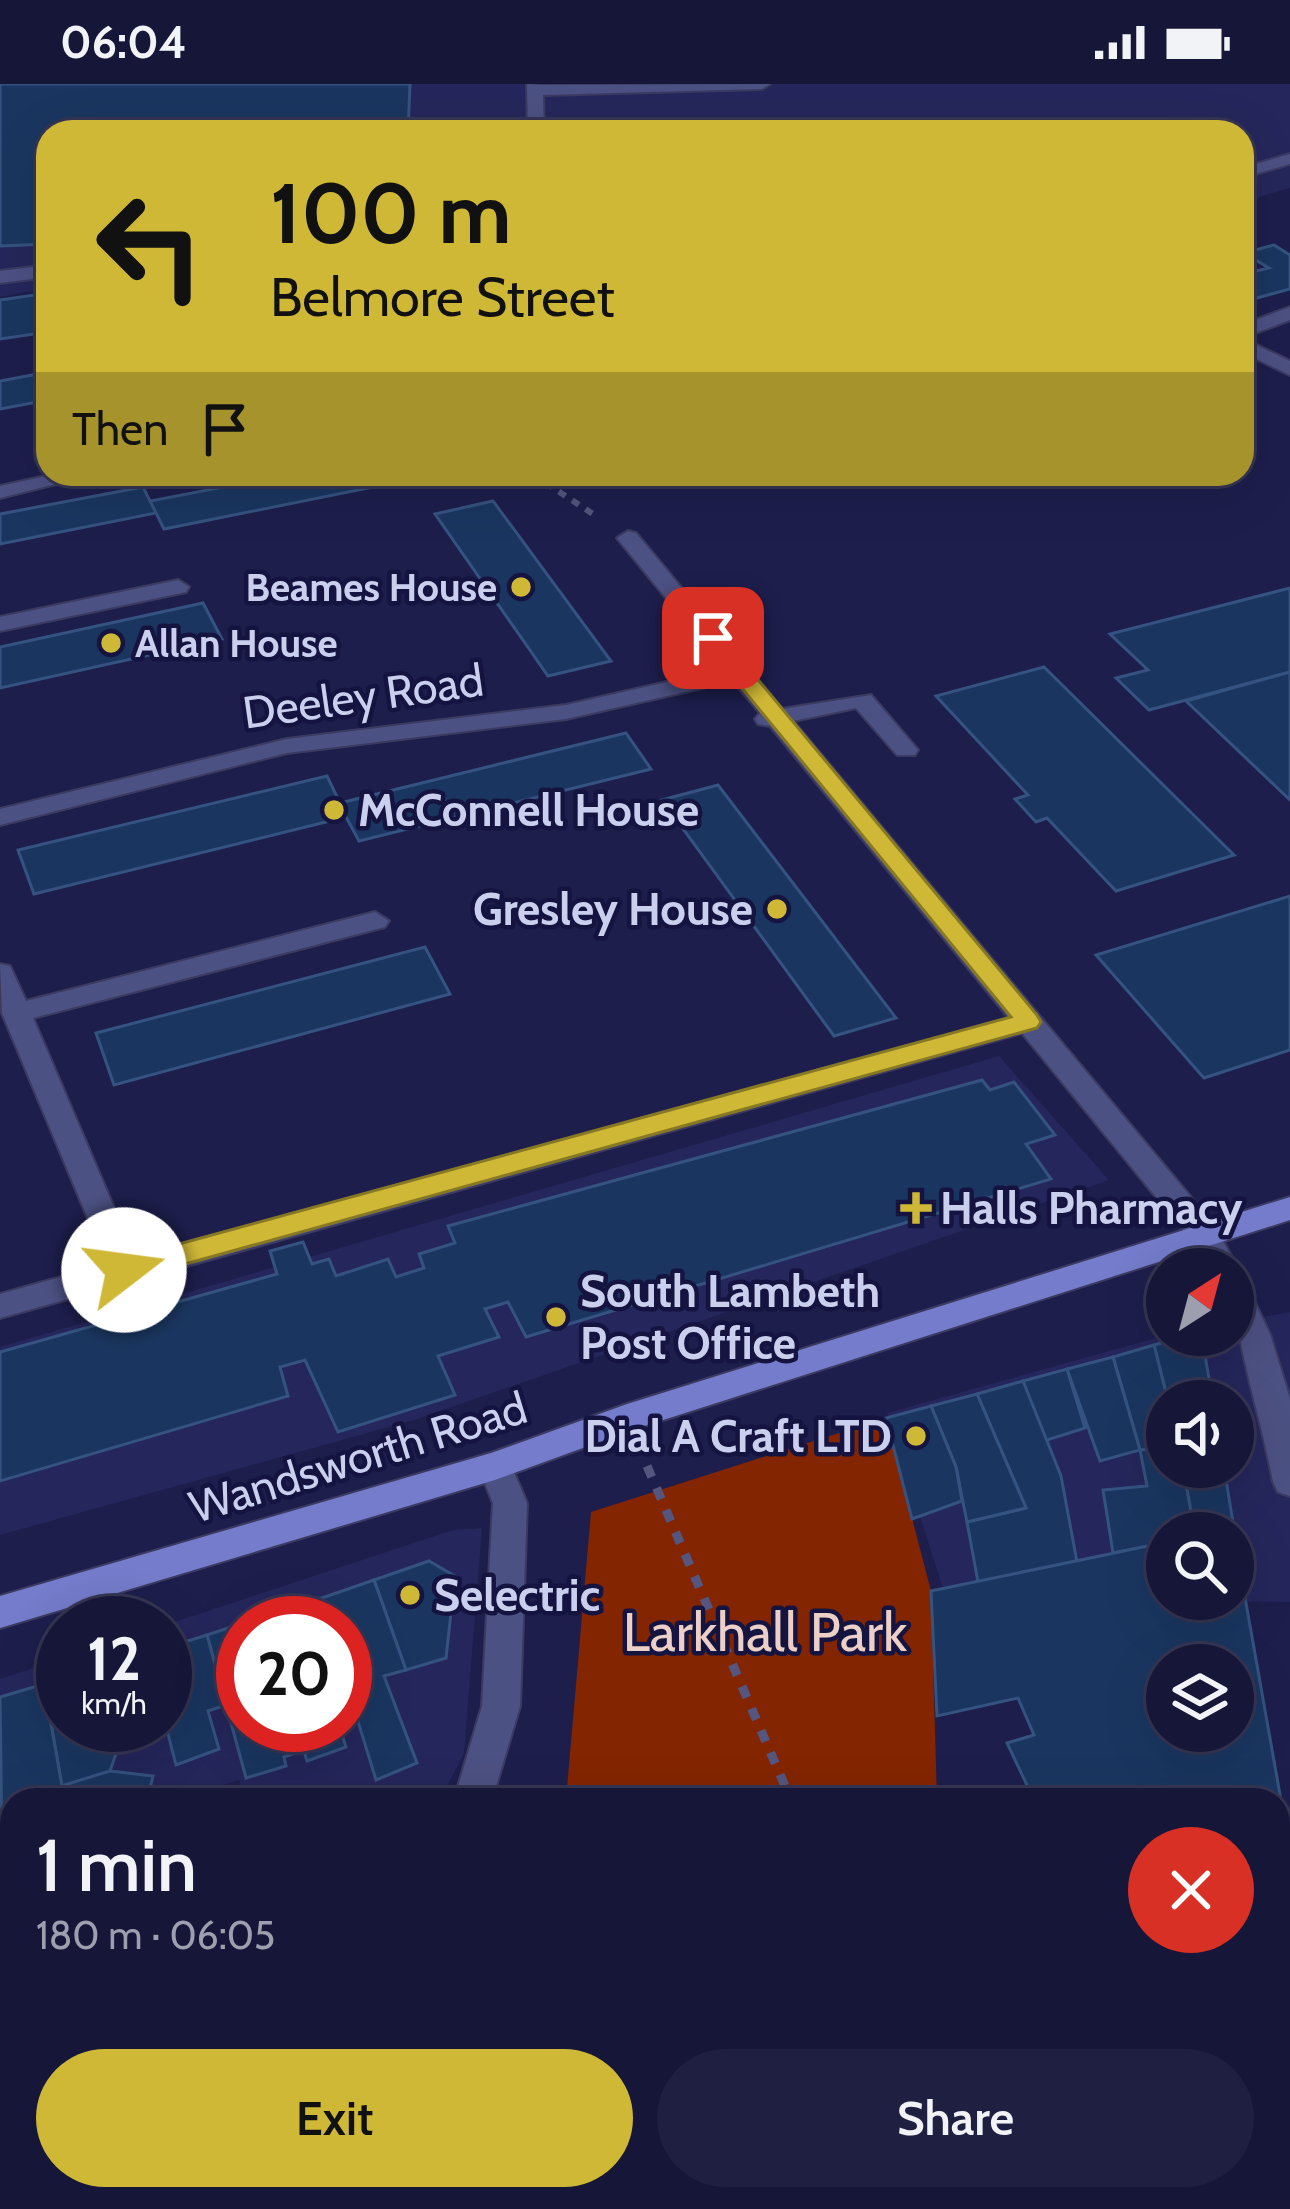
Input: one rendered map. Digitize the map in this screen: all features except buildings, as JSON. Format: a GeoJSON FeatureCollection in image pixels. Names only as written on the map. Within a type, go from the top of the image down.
{"type":"FeatureCollection","features":[{"type":"Feature","properties":{"kind":"main road","name":"Wandsworth Road"},"geometry":{"type":"LineString","coordinates":[[0,1612],[495,1466],[627,1418],[1290,1208]]}},
{"type":"Feature","properties":{"kind":"street"},"geometry":{"type":"LineString","coordinates":[[536,120],[535,87],[762,84]]}},
{"type":"Feature","properties":{"kind":"street"},"geometry":{"type":"LineString","coordinates":[[1254,170],[1290,159]]}},
{"type":"Feature","properties":{"kind":"street"},"geometry":{"type":"LineString","coordinates":[[0,277],[36,272]]}},
{"type":"Feature","properties":{"kind":"street"},"geometry":{"type":"LineString","coordinates":[[1254,327],[1290,313]]}},
{"type":"Feature","properties":{"kind":"street"},"geometry":{"type":"LineString","coordinates":[[1254,350],[1290,369]]}},
{"type":"Feature","properties":{"kind":"street"},"geometry":{"type":"LineString","coordinates":[[0,491],[36,484]]}},
{"type":"Feature","properties":{"kind":"street"},"geometry":{"type":"LineString","coordinates":[[628,538],[1211,1248]]}},
{"type":"Feature","properties":{"kind":"street"},"geometry":{"type":"LineString","coordinates":[[0,623],[178,587]]}},
{"type":"Feature","properties":{"kind":"street","name":"Deeley Road"},"geometry":{"type":"LineString","coordinates":[[0,817],[287,746],[566,712],[741,671]]}},
{"type":"Feature","properties":{"kind":"street"},"geometry":{"type":"LineString","coordinates":[[772,718],[862,700],[906,750]]}},
{"type":"Feature","properties":{"kind":"street"},"geometry":{"type":"LineString","coordinates":[[16,1013],[375,921]]}},
{"type":"Feature","properties":{"kind":"street"},"geometry":{"type":"LineString","coordinates":[[0,974],[124,1270]]}},
{"type":"Feature","properties":{"kind":"street"},"geometry":{"type":"LineString","coordinates":[[0,1306],[1028,1022]]}},
{"type":"Feature","properties":{"kind":"street"},"geometry":{"type":"LineString","coordinates":[[1254,1334],[1290,1482]]}},
{"type":"Feature","properties":{"kind":"street"},"geometry":{"type":"LineString","coordinates":[[477,1788],[501,1706],[510,1503],[495,1466]]}},
{"type":"Feature","properties":{"kind":"path"},"geometry":{"type":"LineString","coordinates":[[552,486],[628,538]]}},
{"type":"Feature","properties":{"kind":"path"},"geometry":{"type":"LineString","coordinates":[[647,1466],[786,1788]]}},
{"type":"Feature","properties":{"kind":"shaded area"},"geometry":{"type":"Polygon","coordinates":[[[0,84],[1290,84],[1290,188],[1254,198],[1254,120],[36,120],[36,290],[0,297],[0,84]]]}},
{"type":"Feature","properties":{"kind":"shaded area"},"geometry":{"type":"Polygon","coordinates":[[[999,1056],[1109,1180],[414,1420],[0,1535],[0,1347],[999,1056]]]}},
{"type":"Feature","properties":{"kind":"shaded area"},"geometry":{"type":"Polygon","coordinates":[[[1290,1312],[1290,1602],[1254,1602],[1254,1512],[1146,1512],[1146,1600],[946,1598],[887,1413],[1146,1341],[1146,1356],[1254,1356],[1254,1318],[1290,1312]]]}},
{"type":"Feature","properties":{"kind":"shaded area"},"geometry":{"type":"Polygon","coordinates":[[[482,1528],[464,1753],[446,1788],[242,1788],[239,1780],[214,1788],[0,1788],[0,1679],[36,1667],[36,1752],[192,1752],[192,1616],[216,1608],[216,1752],[372,1752],[372,1596],[253,1596],[453,1530],[482,1528]]]}},
{"type":"Feature","properties":{"kind":"green space","name":"Larkhall Park"},"geometry":{"type":"Polygon","coordinates":[[[886,1418],[931,1591],[937,1788],[567,1788],[591,1512],[886,1418]]]}},
{"type":"Feature","properties":{"kind":"place","name":"Beames House"},"geometry":{"type":"Point","coordinates":[521,587]}},
{"type":"Feature","properties":{"kind":"place","name":"Allan House"},"geometry":{"type":"Point","coordinates":[111,643]}},
{"type":"Feature","properties":{"kind":"place","name":"McConnell House"},"geometry":{"type":"Point","coordinates":[334,810]}},
{"type":"Feature","properties":{"kind":"place","name":"Gresley House"},"geometry":{"type":"Point","coordinates":[777,909]}},
{"type":"Feature","properties":{"kind":"place","name":"Halls Pharmacy"},"geometry":{"type":"Point","coordinates":[916,1208]}},
{"type":"Feature","properties":{"kind":"place","name":"South Lambeth Post Office"},"geometry":{"type":"Point","coordinates":[556,1317]}},
{"type":"Feature","properties":{"kind":"place","name":"Dial A Craft LTD"},"geometry":{"type":"Point","coordinates":[916,1436]}},
{"type":"Feature","properties":{"kind":"place","name":"Selectric"},"geometry":{"type":"Point","coordinates":[410,1595]}},
{"type":"Feature","properties":{"kind":"route"},"geometry":{"type":"LineString","coordinates":[[124,1270],[1028,1022],[713,638]]}}]}
